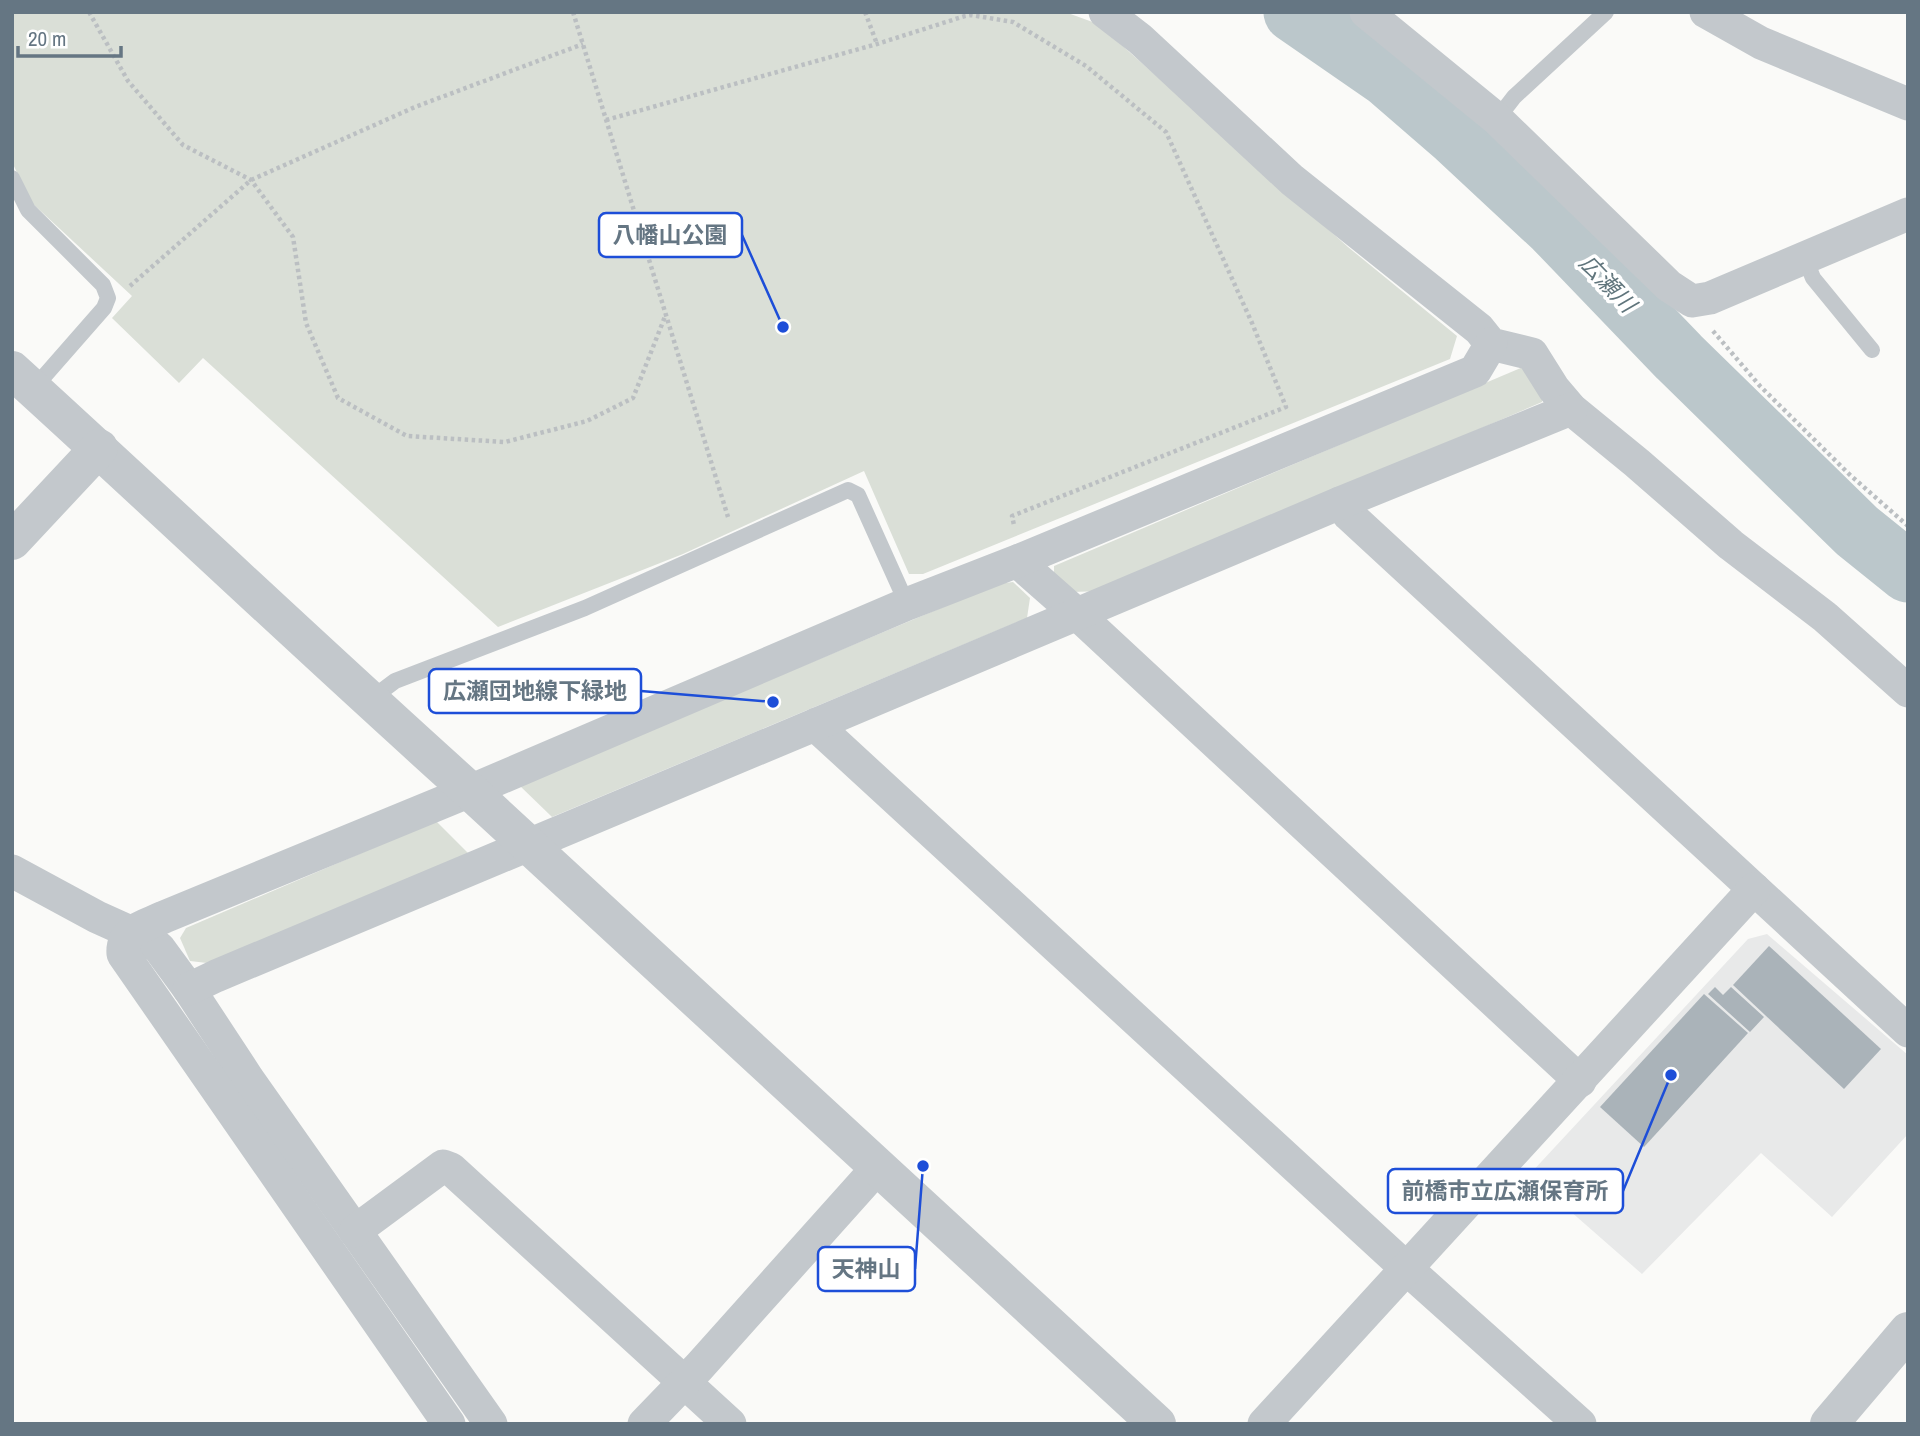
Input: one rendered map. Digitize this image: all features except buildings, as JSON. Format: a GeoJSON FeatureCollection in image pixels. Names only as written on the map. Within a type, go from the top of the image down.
{"type":"FeatureCollection","features":[{"type":"Feature","properties":{"kind":"street"},"geometry":{"type":"LineString","coordinates":[[1105,12],[1140,39],[1292,180],[1479,329],[1491,344],[1532,354],[1571,409],[1731,545],[1825,617],[1908,691]]}},
{"type":"Feature","properties":{"kind":"street"},"geometry":{"type":"LineString","coordinates":[[1366,12],[1497,119],[1669,286],[1692,301],[1710,298],[1908,214]]}},
{"type":"Feature","properties":{"kind":"street"},"geometry":{"type":"LineString","coordinates":[[1706,12],[1761,43],[1908,104]]}},
{"type":"Feature","properties":{"kind":"street"},"geometry":{"type":"LineString","coordinates":[[449,1424],[122,954],[124,939],[132,932],[907,604],[1020,561],[1475,371],[1491,344]]}},
{"type":"Feature","properties":{"kind":"street"},"geometry":{"type":"LineString","coordinates":[[23,380],[1157,1424]]}},
{"type":"Feature","properties":{"kind":"street"},"geometry":{"type":"LineString","coordinates":[[190,989],[1340,503],[1571,409]]}},
{"type":"Feature","properties":{"kind":"street"},"geometry":{"type":"LineString","coordinates":[[12,541],[99,448]]}},
{"type":"Feature","properties":{"kind":"street"},"geometry":{"type":"LineString","coordinates":[[1340,503],[1349,515],[1908,1031]]}},
{"type":"Feature","properties":{"kind":"street"},"geometry":{"type":"LineString","coordinates":[[1020,561],[1580,1081]]}},
{"type":"Feature","properties":{"kind":"street"},"geometry":{"type":"LineString","coordinates":[[817,724],[833,742],[1407,1269],[1580,1424]]}},
{"type":"Feature","properties":{"kind":"street"},"geometry":{"type":"LineString","coordinates":[[12,871],[159,948],[491,1424]]}},
{"type":"Feature","properties":{"kind":"street"},"geometry":{"type":"LineString","coordinates":[[1264,1424],[1754,889]]}},
{"type":"Feature","properties":{"kind":"street"},"geometry":{"type":"LineString","coordinates":[[355,1231],[443,1166],[451,1168],[730,1424]]}},
{"type":"Feature","properties":{"kind":"street"},"geometry":{"type":"LineString","coordinates":[[644,1424],[699,1367],[878,1167]]}},
{"type":"Feature","properties":{"kind":"street"},"geometry":{"type":"LineString","coordinates":[[1829,1424],[1908,1331]]}},
{"type":"Feature","properties":{"kind":"lane"},"geometry":{"type":"LineString","coordinates":[[1497,119],[1514,97],[1606,12]]}},
{"type":"Feature","properties":{"kind":"lane"},"geometry":{"type":"LineString","coordinates":[[12,178],[28,211],[103,285],[108,298],[104,307],[23,380]]}},
{"type":"Feature","properties":{"kind":"lane"},"geometry":{"type":"LineString","coordinates":[[1805,258],[1813,278],[1872,350]]}},
{"type":"Feature","properties":{"kind":"lane"},"geometry":{"type":"LineString","coordinates":[[371,703],[394,681],[585,608],[848,490],[858,495],[907,604]]}},
{"type":"Feature","properties":{"kind":"path"},"geometry":{"type":"LineString","coordinates":[[89,12],[128,81],[183,145],[251,180],[293,237],[306,323],[338,398],[407,436],[505,442],[587,421],[633,398],[666,314]]}},
{"type":"Feature","properties":{"kind":"path"},"geometry":{"type":"LineString","coordinates":[[573,12],[736,541]]}},
{"type":"Feature","properties":{"kind":"path"},"geometry":{"type":"LineString","coordinates":[[865,12],[877,44]]}},
{"type":"Feature","properties":{"kind":"path"},"geometry":{"type":"LineString","coordinates":[[606,120],[971,15],[1013,22],[1086,66],[1166,132],[1252,323],[1286,407],[1012,516],[1020,561]]}},
{"type":"Feature","properties":{"kind":"path"},"geometry":{"type":"LineString","coordinates":[[108,298],[134,284],[251,180],[415,107],[583,44]]}},
{"type":"Feature","properties":{"kind":"path"},"geometry":{"type":"LineString","coordinates":[[1692,301],[1707,324],[1760,386],[1849,474],[1908,526]]}},
{"type":"Feature","properties":{"kind":"shaded area"},"geometry":{"type":"Polygon","coordinates":[[[12,12],[1065,12],[1098,24],[1348,247],[1457,336],[1450,359],[923,574],[909,574],[864,471],[683,554],[498,627],[203,358],[179,383],[112,318],[132,296],[31,202],[12,162],[12,12]]]}},
{"type":"Feature","properties":{"kind":"shaded area"},"geometry":{"type":"Polygon","coordinates":[[[1523,367],[1542,395],[1542,402],[1103,591],[1072,592],[1054,580],[1054,566],[1523,367]]]}},
{"type":"Feature","properties":{"kind":"shaded area"},"geometry":{"type":"Polygon","coordinates":[[[1013,582],[1030,598],[1027,618],[552,817],[519,785],[998,584],[1013,582]]]}},
{"type":"Feature","properties":{"kind":"shaded area"},"geometry":{"type":"Polygon","coordinates":[[[436,821],[471,856],[207,963],[190,961],[180,938],[186,928],[436,821]]]}},
{"type":"Feature","properties":{"kind":"shaded area"},"geometry":{"type":"Polygon","coordinates":[[[1767,934],[1908,1055],[1908,1134],[1832,1217],[1761,1153],[1642,1274],[1529,1175],[1748,939],[1767,934]]]}},
{"type":"Feature","properties":{"kind":"waterway","name":"広瀬川"},"geometry":{"type":"LineString","coordinates":[[1294,12],[1388,77],[1455,135],[1555,228],[1679,357],[1857,531],[1908,572]]}},
{"type":"Feature","properties":{"kind":"place","name":"八幡山公園"},"geometry":{"type":"Point","coordinates":[783,327]}},
{"type":"Feature","properties":{"kind":"place","name":"広瀬団地線下緑地"},"geometry":{"type":"Point","coordinates":[773,702]}},
{"type":"Feature","properties":{"kind":"place","name":"前橋市立広瀬保育所"},"geometry":{"type":"Point","coordinates":[1671,1075]}},
{"type":"Feature","properties":{"kind":"place","name":"天神山"},"geometry":{"type":"Point","coordinates":[923,1166]}}]}
